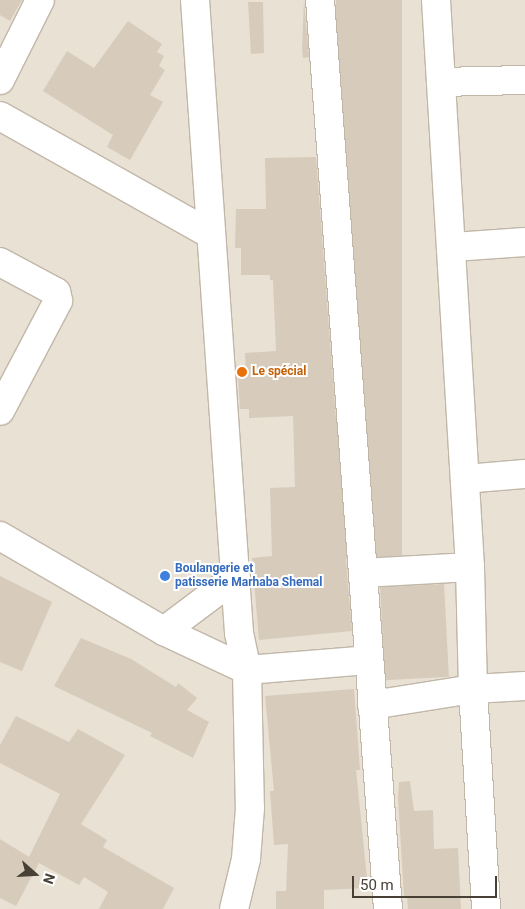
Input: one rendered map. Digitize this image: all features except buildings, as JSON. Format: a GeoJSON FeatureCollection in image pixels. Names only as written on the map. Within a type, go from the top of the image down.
{"type":"FeatureCollection","features":[{"type":"Feature","properties":{"kind":"street"},"geometry":{"type":"LineString","coordinates":[[0,80],[40,0]]}},
{"type":"Feature","properties":{"kind":"street"},"geometry":{"type":"LineString","coordinates":[[195,0],[239,633],[247,670],[250,808],[246,859],[234,909]]}},
{"type":"Feature","properties":{"kind":"street"},"geometry":{"type":"LineString","coordinates":[[320,0],[388,909]]}},
{"type":"Feature","properties":{"kind":"street"},"geometry":{"type":"LineString","coordinates":[[436,0],[453,247],[470,568],[473,689],[486,909]]}},
{"type":"Feature","properties":{"kind":"street"},"geometry":{"type":"LineString","coordinates":[[441,82],[525,80]]}},
{"type":"Feature","properties":{"kind":"street"},"geometry":{"type":"LineString","coordinates":[[0,116],[210,234]]}},
{"type":"Feature","properties":{"kind":"street"},"geometry":{"type":"LineString","coordinates":[[453,247],[525,242]]}},
{"type":"Feature","properties":{"kind":"street"},"geometry":{"type":"LineString","coordinates":[[0,262],[56,292],[58,301],[0,411]]}},
{"type":"Feature","properties":{"kind":"street"},"geometry":{"type":"LineString","coordinates":[[465,479],[525,474]]}},
{"type":"Feature","properties":{"kind":"street"},"geometry":{"type":"LineString","coordinates":[[0,536],[164,632],[247,670],[368,660]]}},
{"type":"Feature","properties":{"kind":"street"},"geometry":{"type":"LineString","coordinates":[[362,573],[470,568]]}},
{"type":"Feature","properties":{"kind":"street"},"geometry":{"type":"LineString","coordinates":[[164,632],[236,577]]}},
{"type":"Feature","properties":{"kind":"street"},"geometry":{"type":"LineString","coordinates":[[372,705],[473,689],[525,686]]}},
{"type":"Feature","properties":{"kind":"shaded area"},"geometry":{"type":"Polygon","coordinates":[[[0,0],[525,0],[525,909],[0,909],[0,0]]]}},
{"type":"Feature","properties":{"kind":"place","name":"Le spécial"},"geometry":{"type":"Point","coordinates":[242,372]}},
{"type":"Feature","properties":{"kind":"place","name":"Boulangerie et patisserie Marhaba Shemal"},"geometry":{"type":"Point","coordinates":[165,576]}}]}
